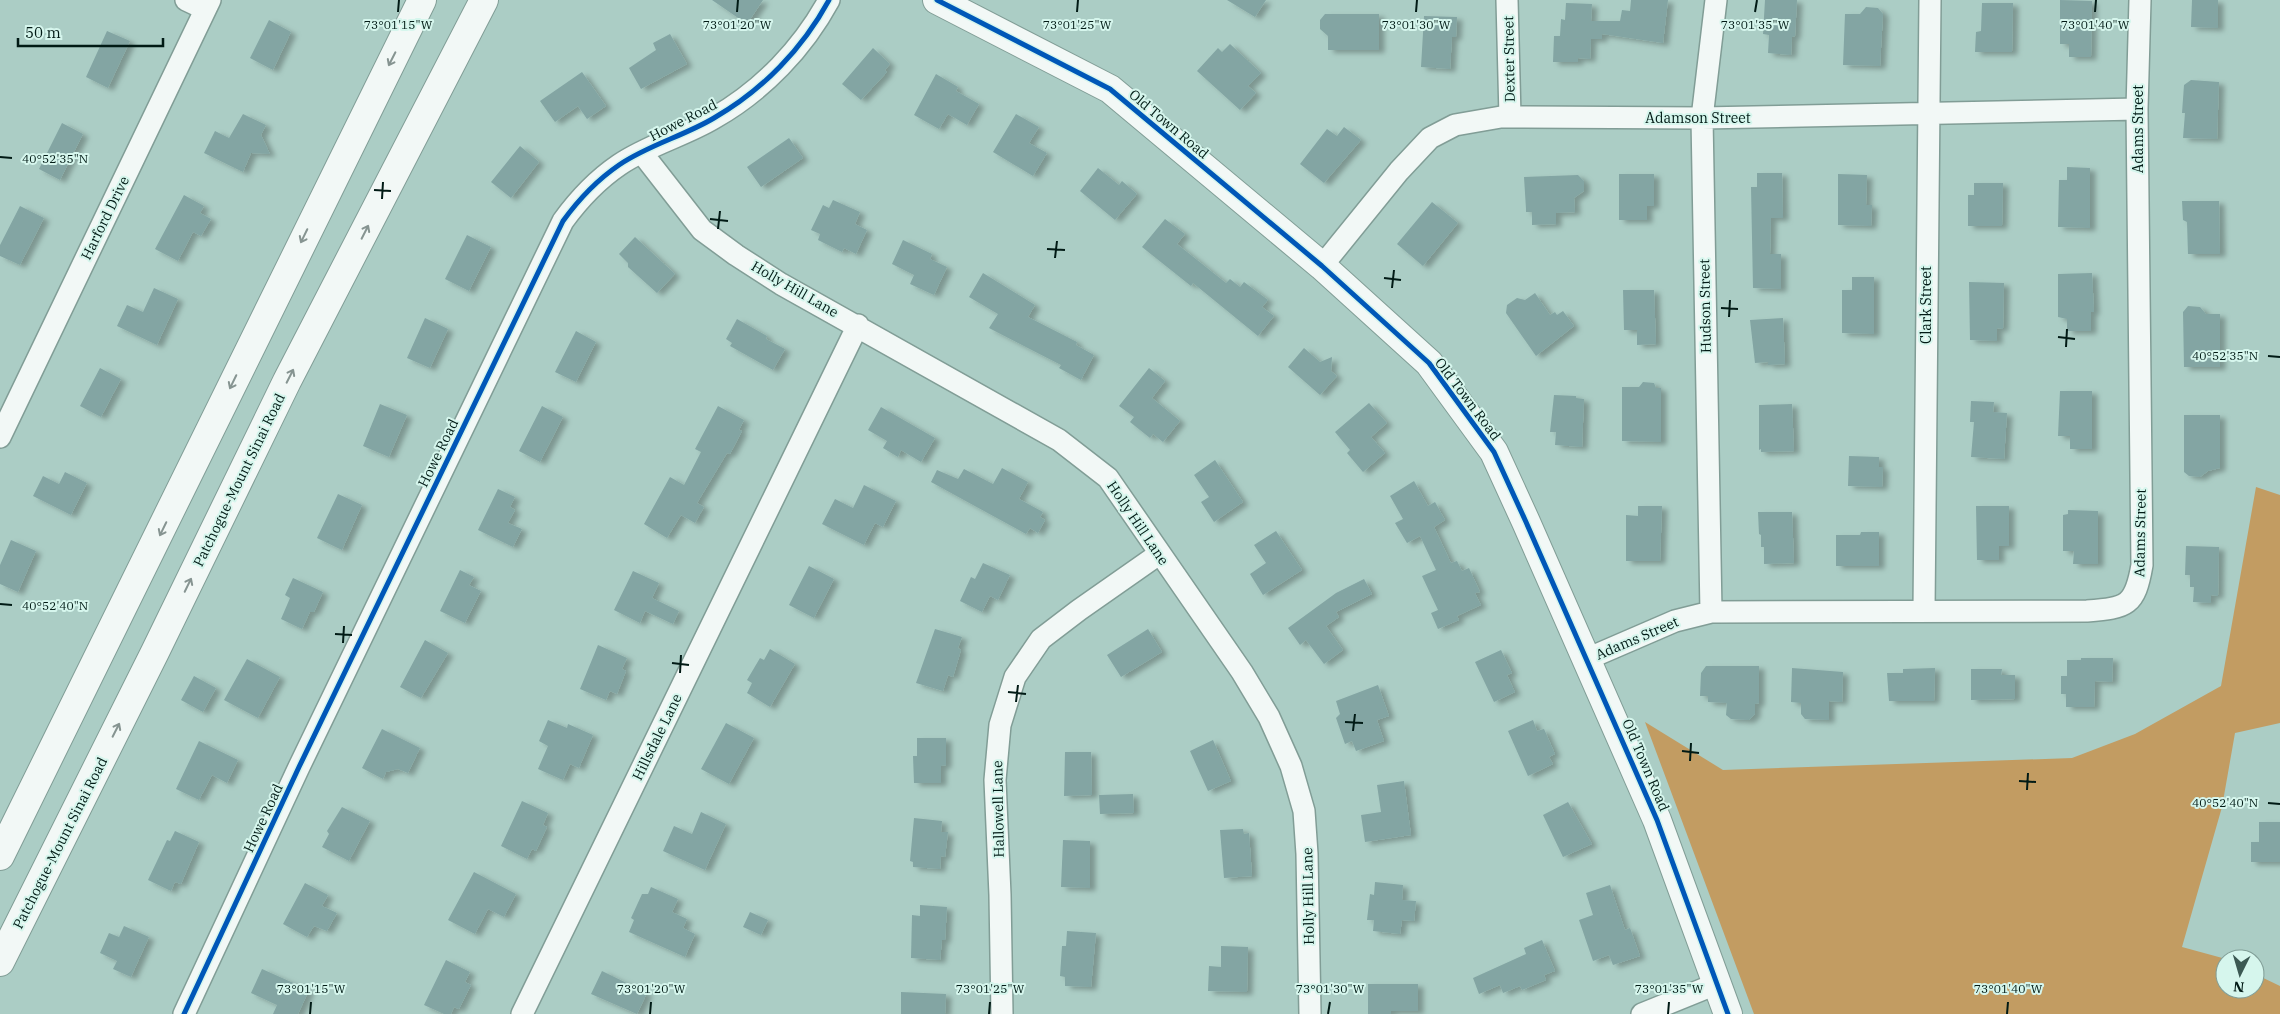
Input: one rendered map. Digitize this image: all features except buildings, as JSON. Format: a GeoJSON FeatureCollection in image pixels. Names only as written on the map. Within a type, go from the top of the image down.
{"type":"FeatureCollection","features":[{"type":"Feature","properties":{"kind":"main road"},"geometry":{"type":"LineString","coordinates":[[0,856],[422,0]]}},
{"type":"Feature","properties":{"kind":"main road","name":"Patchogue-Mount Sinai Road"},"geometry":{"type":"LineString","coordinates":[[0,962],[151,661],[287,381],[484,0]]}},
{"type":"Feature","properties":{"kind":"main road","name":"Old Town Road"},"geometry":{"type":"LineString","coordinates":[[937,0],[1110,89],[1322,266],[1429,363],[1494,452],[1588,659],[1657,820],[1728,1014]]}},
{"type":"Feature","properties":{"kind":"street"},"geometry":{"type":"LineString","coordinates":[[186,0],[207,4]]}},
{"type":"Feature","properties":{"kind":"street","name":"Howe Road"},"geometry":{"type":"LineString","coordinates":[[184,1014],[299,767],[563,221],[578,200],[620,164],[714,119],[742,100],[772,75],[798,47],[829,0]]}},
{"type":"Feature","properties":{"kind":"street","name":"Dexter Street"},"geometry":{"type":"LineString","coordinates":[[1507,0],[1510,117]]}},
{"type":"Feature","properties":{"kind":"street","name":"Hudson Street"},"geometry":{"type":"LineString","coordinates":[[1711,612],[1702,118],[1716,0]]}},
{"type":"Feature","properties":{"kind":"street","name":"Clark Street"},"geometry":{"type":"LineString","coordinates":[[1924,610],[1930,0]]}},
{"type":"Feature","properties":{"kind":"street","name":"Adams Street"},"geometry":{"type":"LineString","coordinates":[[1588,659],[1675,620],[1711,612],[2088,611],[2118,608],[2132,599],[2138,586],[2142,565],[2137,110],[2140,0]]}},
{"type":"Feature","properties":{"kind":"street","name":"Harford Drive"},"geometry":{"type":"LineString","coordinates":[[0,437],[207,4]]}},
{"type":"Feature","properties":{"kind":"street","name":"Adamson Street"},"geometry":{"type":"LineString","coordinates":[[1322,266],[1399,171],[1430,138],[1455,124],[1510,117],[1702,118],[2137,110]]}},
{"type":"Feature","properties":{"kind":"street","name":"Holly Hill Lane"},"geometry":{"type":"LineString","coordinates":[[642,152],[702,230],[736,255],[782,284],[858,325],[1059,440],[1108,478],[1242,672],[1269,717],[1291,766],[1304,812],[1308,854],[1310,1014]]}},
{"type":"Feature","properties":{"kind":"street","name":"Hillsdale Lane"},"geometry":{"type":"LineString","coordinates":[[522,1014],[858,325]]}},
{"type":"Feature","properties":{"kind":"street","name":"Hallowell Lane"},"geometry":{"type":"LineString","coordinates":[[1002,1014],[1000,895],[995,780],[1000,725],[1015,677],[1041,639],[1159,554]]}},
{"type":"Feature","properties":{"kind":"street"},"geometry":{"type":"LineString","coordinates":[[1642,1014],[1716,984]]}},
{"type":"Feature","properties":{"kind":"shaded area"},"geometry":{"type":"Polygon","coordinates":[[[2256,487],[2280,495],[2280,723],[2235,733],[2222,807],[2182,947],[2215,956],[2215,999],[2265,999],[2265,979],[2280,986],[2280,1014],[1754,1014],[1645,722],[1723,770],[2072,758],[2135,734],[2221,686],[2256,487]]]}},
{"type":"Feature","properties":{"kind":"cycle path"},"geometry":{"type":"LineString","coordinates":[[184,1014],[299,767],[563,221],[589,190],[619,165],[714,118],[749,95],[794,51],[819,18],[829,0]]}},
{"type":"Feature","properties":{"kind":"cycle path"},"geometry":{"type":"LineString","coordinates":[[937,0],[1110,89],[1322,266],[1429,363],[1494,452],[1657,820],[1728,1014]]}}]}
